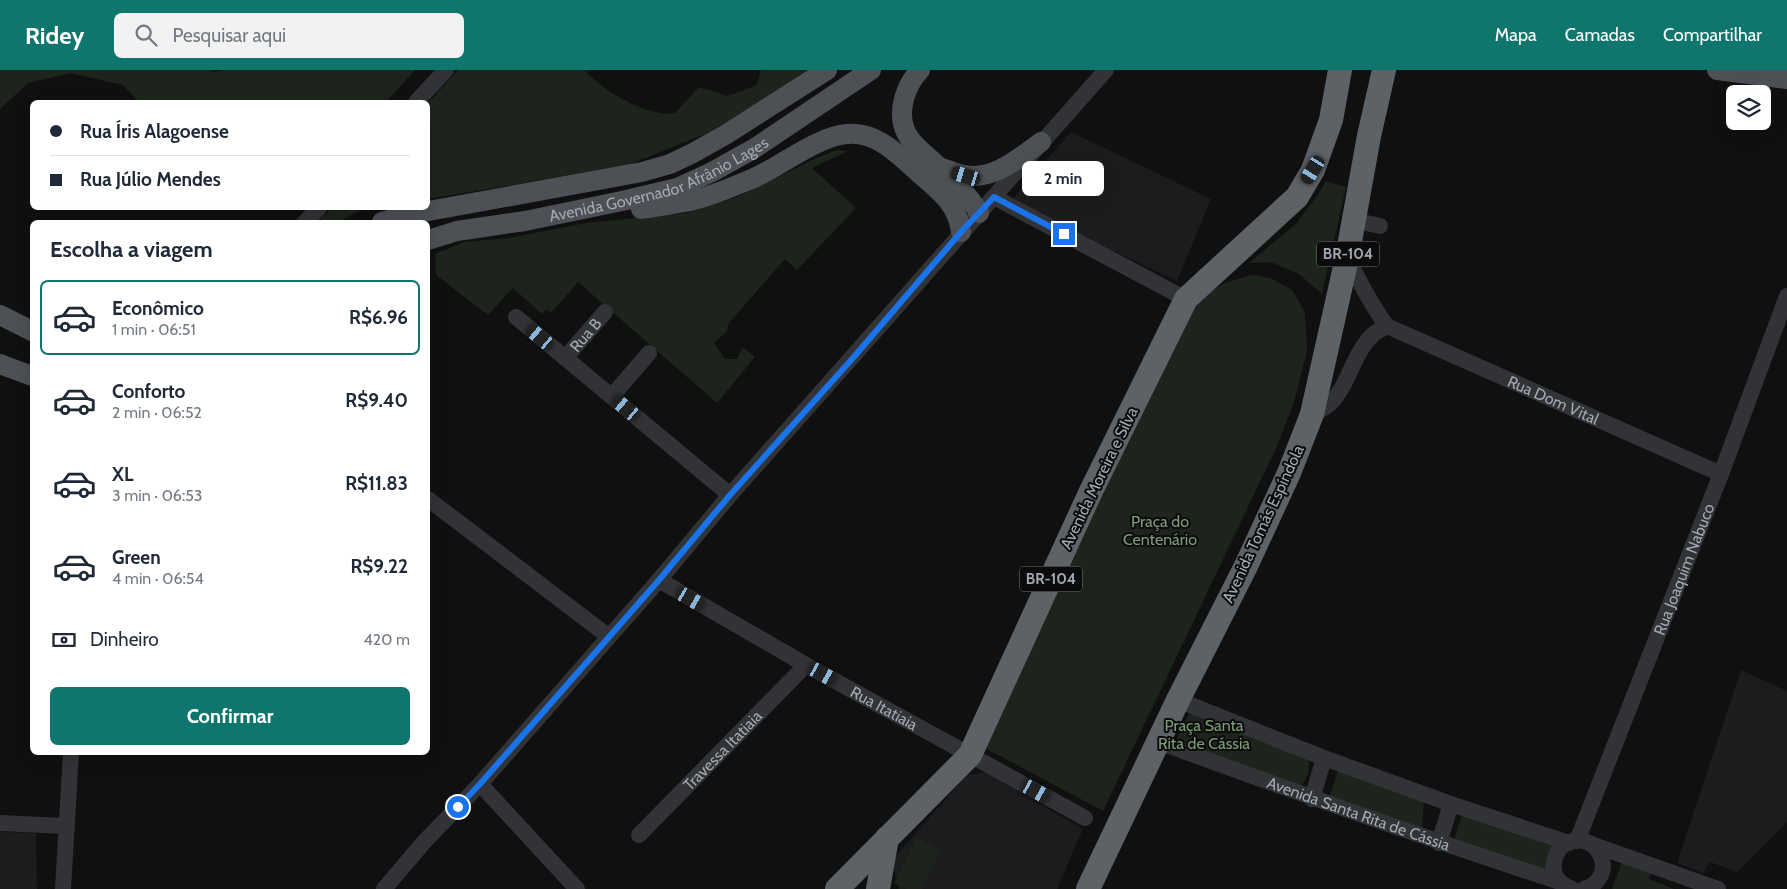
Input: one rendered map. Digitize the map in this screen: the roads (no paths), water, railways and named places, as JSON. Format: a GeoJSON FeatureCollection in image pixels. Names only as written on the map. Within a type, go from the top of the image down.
{"type":"FeatureCollection","features":[{"type":"Feature","properties":{"kind":"highway","name":"Avenida Moreira e Silva"},"geometry":{"type":"LineString","coordinates":[[837,889],[970,755],[1091,491],[1186,298],[1296,197],[1313,170],[1331,120],[1340,70]]}},
{"type":"Feature","properties":{"kind":"highway","name":"Avenida Tomás Espíndola"},"geometry":{"type":"LineString","coordinates":[[1088,889],[1178,700],[1246,566],[1289,473],[1312,414],[1347,258],[1369,136],[1384,70]]}},
{"type":"Feature","properties":{"kind":"highway"},"geometry":{"type":"LineString","coordinates":[[878,889],[887,838]]}},
{"type":"Feature","properties":{"kind":"main road","name":"Avenida Governador Afrânio Lages"},"geometry":{"type":"LineString","coordinates":[[390,220],[412,214],[642,172],[670,164],[725,135],[827,70]]}},
{"type":"Feature","properties":{"kind":"main road","name":"Avenida Governador Afrânio Lages"},"geometry":{"type":"LineString","coordinates":[[430,239],[457,231],[582,210],[677,188],[712,172],[755,148],[870,70]]}},
{"type":"Feature","properties":{"kind":"main road"},"geometry":{"type":"LineString","coordinates":[[920,70],[914,76],[903,101],[902,115],[906,131],[921,151],[962,189],[979,213]]}},
{"type":"Feature","properties":{"kind":"main road"},"geometry":{"type":"LineString","coordinates":[[1717,70],[1787,79]]}},
{"type":"Feature","properties":{"kind":"main road"},"geometry":{"type":"LineString","coordinates":[[582,210],[630,210],[695,200],[755,177],[824,140],[846,134],[862,135],[879,141],[899,156],[953,206],[960,222],[961,232]]}},
{"type":"Feature","properties":{"kind":"main road"},"geometry":{"type":"LineString","coordinates":[[940,168],[966,176],[984,175],[1009,165],[1041,142]]}},
{"type":"Feature","properties":{"kind":"main road"},"geometry":{"type":"LineString","coordinates":[[0,315],[30,330]]}},
{"type":"Feature","properties":{"kind":"main road"},"geometry":{"type":"LineString","coordinates":[[0,364],[30,375]]}},
{"type":"Feature","properties":{"kind":"street"},"geometry":{"type":"LineString","coordinates":[[418,100],[446,70]]}},
{"type":"Feature","properties":{"kind":"street"},"geometry":{"type":"LineString","coordinates":[[384,889],[424,842],[480,784],[659,580],[730,495],[1106,70]]}},
{"type":"Feature","properties":{"kind":"street"},"geometry":{"type":"LineString","coordinates":[[994,197],[1186,298]]}},
{"type":"Feature","properties":{"kind":"street"},"geometry":{"type":"LineString","coordinates":[[307,220],[317,210]]}},
{"type":"Feature","properties":{"kind":"street"},"geometry":{"type":"LineString","coordinates":[[1353,220],[1380,226]]}},
{"type":"Feature","properties":{"kind":"street"},"geometry":{"type":"LineString","coordinates":[[1312,414],[1327,406],[1345,381],[1371,335],[1387,326],[1377,314],[1366,290],[1347,258]]}},
{"type":"Feature","properties":{"kind":"street","name":"Rua Joaquim Nabuco"},"geometry":{"type":"LineString","coordinates":[[1566,886],[1554,868],[1554,860],[1562,847],[1579,842],[1721,474],[1787,296]]}},
{"type":"Feature","properties":{"kind":"street","name":"Rua B"},"geometry":{"type":"LineString","coordinates":[[565,358],[606,312]]}},
{"type":"Feature","properties":{"kind":"street"},"geometry":{"type":"LineString","coordinates":[[516,317],[730,495]]}},
{"type":"Feature","properties":{"kind":"street","name":"Rua Dom Vital"},"geometry":{"type":"LineString","coordinates":[[1387,326],[1721,474]]}},
{"type":"Feature","properties":{"kind":"street"},"geometry":{"type":"LineString","coordinates":[[612,396],[649,354]]}},
{"type":"Feature","properties":{"kind":"street"},"geometry":{"type":"LineString","coordinates":[[430,501],[608,636]]}},
{"type":"Feature","properties":{"kind":"street","name":"Rua Itatiaia"},"geometry":{"type":"LineString","coordinates":[[659,580],[806,665],[1085,818]]}},
{"type":"Feature","properties":{"kind":"street","name":"Travessa Itatiaia"},"geometry":{"type":"LineString","coordinates":[[639,835],[806,665]]}},
{"type":"Feature","properties":{"kind":"street"},"geometry":{"type":"LineString","coordinates":[[1178,700],[1324,758],[1451,804],[1579,842],[1718,889]]}},
{"type":"Feature","properties":{"kind":"street","name":"Avenida Santa Rita de Cássia"},"geometry":{"type":"LineString","coordinates":[[1158,742],[1312,799],[1566,886]]}},
{"type":"Feature","properties":{"kind":"street"},"geometry":{"type":"LineString","coordinates":[[63,889],[71,755]]}},
{"type":"Feature","properties":{"kind":"street"},"geometry":{"type":"LineString","coordinates":[[1312,799],[1324,758]]}},
{"type":"Feature","properties":{"kind":"street"},"geometry":{"type":"LineString","coordinates":[[480,784],[577,889]]}},
{"type":"Feature","properties":{"kind":"street"},"geometry":{"type":"LineString","coordinates":[[1439,843],[1451,804]]}},
{"type":"Feature","properties":{"kind":"street"},"geometry":{"type":"LineString","coordinates":[[0,823],[66,826]]}},
{"type":"Feature","properties":{"kind":"street"},"geometry":{"type":"LineString","coordinates":[[1579,842],[1601,855],[1603,862],[1601,876],[1591,888]]}},
{"type":"Feature","properties":{"kind":"park label","name":"Praça do Centenário"},"geometry":{"type":"Point","coordinates":[1160,530]}},
{"type":"Feature","properties":{"kind":"park label","name":"Praça Santa Rita de Cássia"},"geometry":{"type":"Point","coordinates":[1204,734]}}]}
